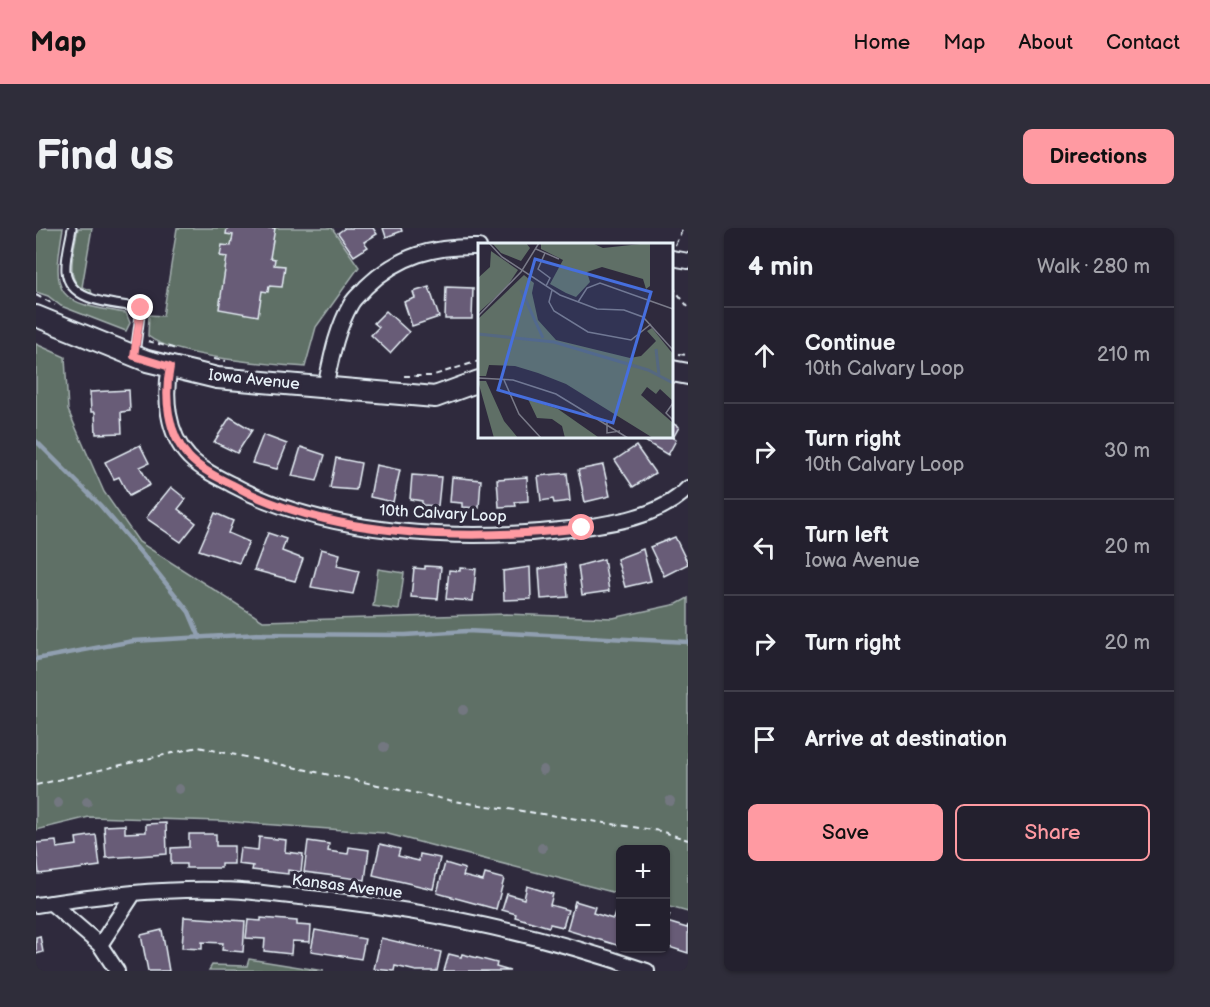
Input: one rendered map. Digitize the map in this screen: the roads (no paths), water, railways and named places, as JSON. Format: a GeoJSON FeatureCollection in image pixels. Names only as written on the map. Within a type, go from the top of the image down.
{"type":"FeatureCollection","features":[{"type":"Feature","properties":{"kind":"street"},"geometry":{"type":"LineString","coordinates":[[325,388],[335,341],[351,303],[379,274],[410,256],[456,246],[478,247]]}},
{"type":"Feature","properties":{"kind":"street"},"geometry":{"type":"LineString","coordinates":[[673,258],[688,261]]}},
{"type":"Feature","properties":{"kind":"street","name":"Iowa Avenue"},"geometry":{"type":"LineString","coordinates":[[36,316],[141,349],[170,367],[217,378],[435,397],[478,382]]}},
{"type":"Feature","properties":{"kind":"street","name":"10th Calvary Loop"},"geometry":{"type":"LineString","coordinates":[[170,367],[166,401],[174,432],[188,456],[211,474],[247,493],[291,509],[367,526],[422,533],[481,535],[534,533],[616,523],[657,509],[688,488]]}},
{"type":"Feature","properties":{"kind":"street"},"geometry":{"type":"LineString","coordinates":[[673,371],[688,374]]}},
{"type":"Feature","properties":{"kind":"street","name":"Kansas Avenue"},"geometry":{"type":"LineString","coordinates":[[36,905],[134,892],[222,890],[346,901],[474,923],[601,955],[647,971]]}},
{"type":"Feature","properties":{"kind":"street"},"geometry":{"type":"LineString","coordinates":[[100,945],[134,892]]}},
{"type":"Feature","properties":{"kind":"street"},"geometry":{"type":"LineString","coordinates":[[51,903],[100,945],[117,971]]}},
{"type":"Feature","properties":{"kind":"lane"},"geometry":{"type":"LineString","coordinates":[[72,228],[66,269],[72,286],[89,298],[141,308],[141,349]]}},
{"type":"Feature","properties":{"kind":"waterway"},"geometry":{"type":"LineString","coordinates":[[36,441],[100,505],[148,561],[189,612],[200,638]]}},
{"type":"Feature","properties":{"kind":"waterway"},"geometry":{"type":"LineString","coordinates":[[36,659],[133,641],[260,634],[405,635],[467,631],[688,642]]}}]}
